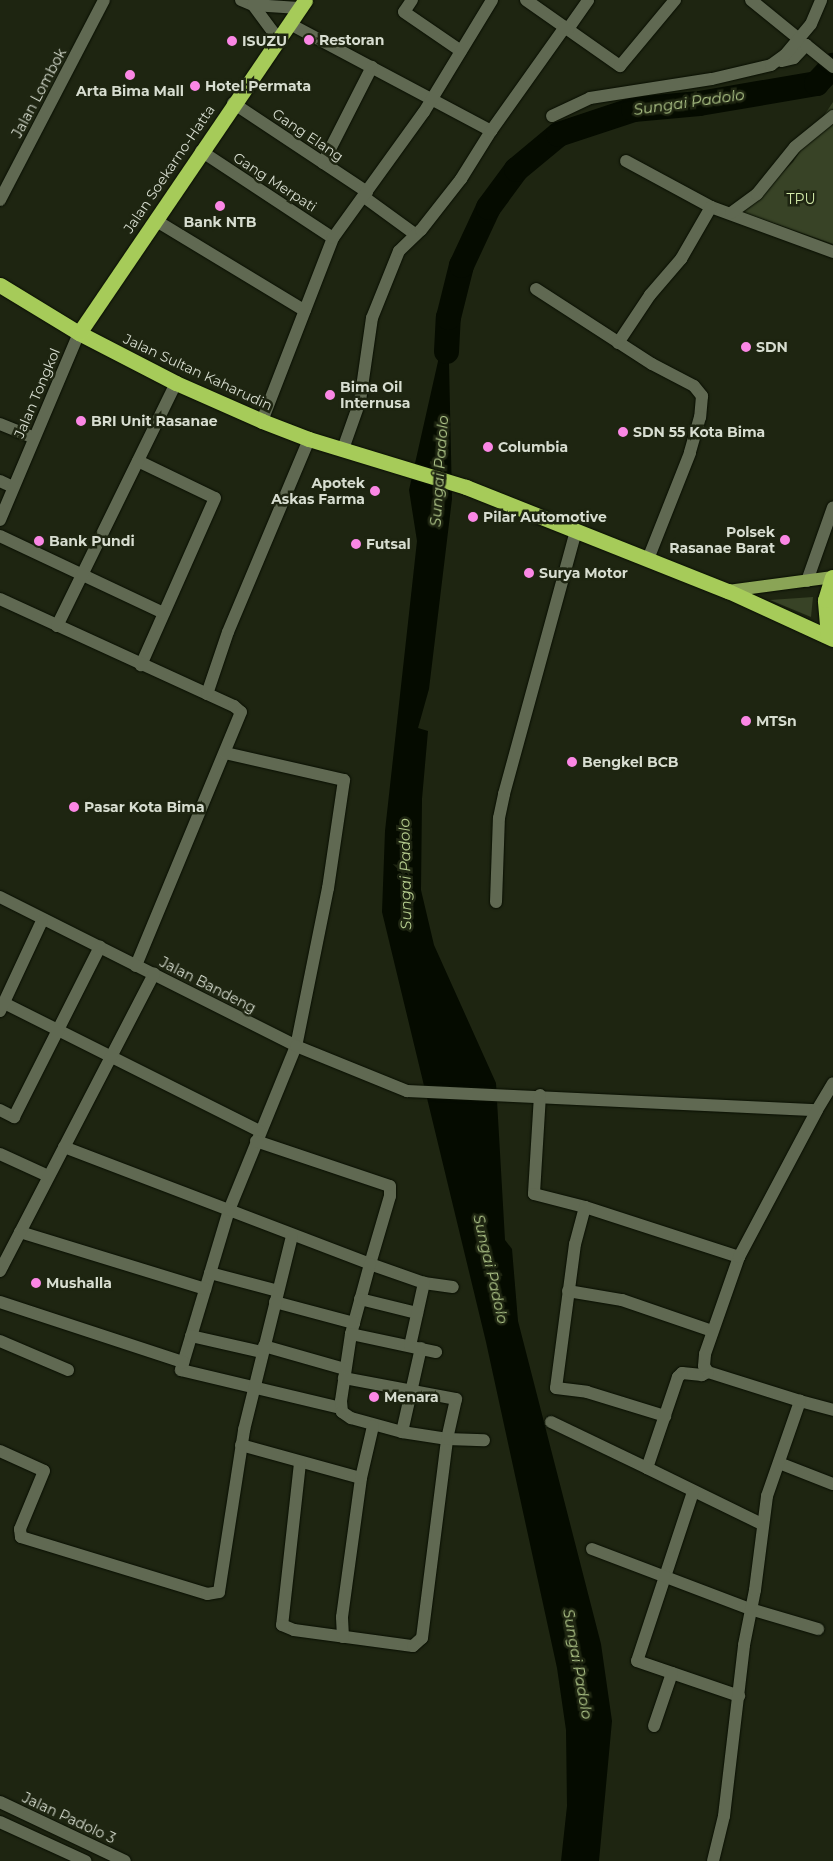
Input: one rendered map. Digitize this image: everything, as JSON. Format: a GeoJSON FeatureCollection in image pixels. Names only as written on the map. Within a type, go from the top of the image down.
{"type":"FeatureCollection","features":[{"type":"Feature","properties":{"kind":"highway","name":"Jalan Soekarno-Hatta"},"geometry":{"type":"LineString","coordinates":[[79,332],[302,4]]}},
{"type":"Feature","properties":{"kind":"highway","name":"Jalan Sultan Kaharudin"},"geometry":{"type":"LineString","coordinates":[[0,285],[79,332],[176,383],[262,421],[309,439],[466,486],[728,591],[830,638]]}},
{"type":"Feature","properties":{"kind":"highway"},"geometry":{"type":"LineString","coordinates":[[830,638],[825,600],[832,577]]}},
{"type":"Feature","properties":{"kind":"main road"},"geometry":{"type":"LineString","coordinates":[[728,591],[832,577]]}},
{"type":"Feature","properties":{"kind":"street","name":"Jalan Lombok"},"geometry":{"type":"LineString","coordinates":[[0,200],[104,0]]}},
{"type":"Feature","properties":{"kind":"street"},"geometry":{"type":"LineString","coordinates":[[412,0],[404,12],[461,51]]}},
{"type":"Feature","properties":{"kind":"street"},"geometry":{"type":"LineString","coordinates":[[262,421],[333,238],[431,99],[492,0]]}},
{"type":"Feature","properties":{"kind":"street"},"geometry":{"type":"LineString","coordinates":[[526,0],[620,66],[676,0]]}},
{"type":"Feature","properties":{"kind":"street"},"geometry":{"type":"LineString","coordinates":[[343,449],[360,401],[377,304],[402,246],[415,234],[461,179],[491,130],[588,0]]}},
{"type":"Feature","properties":{"kind":"street"},"geometry":{"type":"LineString","coordinates":[[751,0],[799,39]]}},
{"type":"Feature","properties":{"kind":"street"},"geometry":{"type":"LineString","coordinates":[[778,62],[811,24],[821,0]]}},
{"type":"Feature","properties":{"kind":"street"},"geometry":{"type":"LineString","coordinates":[[247,2],[302,4]]}},
{"type":"Feature","properties":{"kind":"street"},"geometry":{"type":"LineString","coordinates":[[247,2],[279,40]]}},
{"type":"Feature","properties":{"kind":"street"},"geometry":{"type":"LineString","coordinates":[[290,24],[491,130]]}},
{"type":"Feature","properties":{"kind":"street"},"geometry":{"type":"LineString","coordinates":[[552,116],[590,98],[712,79],[794,58],[806,45],[833,67]]}},
{"type":"Feature","properties":{"kind":"street"},"geometry":{"type":"LineString","coordinates":[[323,163],[372,67]]}},
{"type":"Feature","properties":{"kind":"street","name":"Gang Elang"},"geometry":{"type":"LineString","coordinates":[[233,103],[323,163],[415,234]]}},
{"type":"Feature","properties":{"kind":"street"},"geometry":{"type":"LineString","coordinates":[[731,213],[758,194],[795,147],[833,116]]}},
{"type":"Feature","properties":{"kind":"street","name":"Gang Merpati"},"geometry":{"type":"LineString","coordinates":[[201,151],[333,238]]}},
{"type":"Feature","properties":{"kind":"street"},"geometry":{"type":"LineString","coordinates":[[626,161],[711,206],[833,252]]}},
{"type":"Feature","properties":{"kind":"street"},"geometry":{"type":"LineString","coordinates":[[618,343],[650,294],[681,259],[711,206]]}},
{"type":"Feature","properties":{"kind":"street"},"geometry":{"type":"LineString","coordinates":[[155,220],[305,311]]}},
{"type":"Feature","properties":{"kind":"street"},"geometry":{"type":"LineString","coordinates":[[536,289],[618,343],[694,386],[702,396],[700,417],[690,452],[648,559]]}},
{"type":"Feature","properties":{"kind":"street","name":"Jalan Tongkol"},"geometry":{"type":"LineString","coordinates":[[0,520],[79,332]]}},
{"type":"Feature","properties":{"kind":"street"},"geometry":{"type":"LineString","coordinates":[[57,626],[176,383]]}},
{"type":"Feature","properties":{"kind":"street"},"geometry":{"type":"LineString","coordinates":[[0,424],[34,438]]}},
{"type":"Feature","properties":{"kind":"street"},"geometry":{"type":"LineString","coordinates":[[207,694],[228,632],[309,439]]}},
{"type":"Feature","properties":{"kind":"street"},"geometry":{"type":"LineString","coordinates":[[138,462],[214,498],[141,665]]}},
{"type":"Feature","properties":{"kind":"street"},"geometry":{"type":"LineString","coordinates":[[0,481],[13,487]]}},
{"type":"Feature","properties":{"kind":"street"},"geometry":{"type":"LineString","coordinates":[[807,581],[833,508]]}},
{"type":"Feature","properties":{"kind":"street"},"geometry":{"type":"LineString","coordinates":[[496,902],[499,818],[504,794],[576,531]]}},
{"type":"Feature","properties":{"kind":"street"},"geometry":{"type":"LineString","coordinates":[[0,536],[164,613]]}},
{"type":"Feature","properties":{"kind":"street"},"geometry":{"type":"LineString","coordinates":[[0,599],[207,694],[241,712],[136,966]]}},
{"type":"Feature","properties":{"kind":"street"},"geometry":{"type":"LineString","coordinates":[[225,753],[344,780],[328,888],[296,1046],[229,1210],[181,1370],[340,1408],[351,1418],[374,1426],[447,1440],[484,1440]]}},
{"type":"Feature","properties":{"kind":"street","name":"Jalan Bandeng"},"geometry":{"type":"LineString","coordinates":[[0,897],[42,921],[100,947],[296,1046],[407,1091],[540,1095]]}},
{"type":"Feature","properties":{"kind":"street"},"geometry":{"type":"LineString","coordinates":[[42,921],[3,1000],[60,1028],[110,1057],[258,1136],[390,1186],[353,1328],[344,1373],[340,1408]]}},
{"type":"Feature","properties":{"kind":"street"},"geometry":{"type":"LineString","coordinates":[[0,1110],[14,1117],[100,947]]}},
{"type":"Feature","properties":{"kind":"street"},"geometry":{"type":"LineString","coordinates":[[0,1271],[154,974]]}},
{"type":"Feature","properties":{"kind":"street"},"geometry":{"type":"LineString","coordinates":[[833,1083],[739,1257],[712,1331],[705,1354],[704,1366],[708,1372],[833,1410]]}},
{"type":"Feature","properties":{"kind":"street"},"geometry":{"type":"LineString","coordinates":[[739,1257],[585,1207],[534,1194],[540,1095],[817,1110]]}},
{"type":"Feature","properties":{"kind":"street"},"geometry":{"type":"LineString","coordinates":[[64,1147],[292,1236],[424,1283],[453,1288]]}},
{"type":"Feature","properties":{"kind":"street"},"geometry":{"type":"LineString","coordinates":[[0,1154],[48,1176]]}},
{"type":"Feature","properties":{"kind":"street"},"geometry":{"type":"LineString","coordinates":[[585,1207],[568,1291],[556,1388],[587,1392],[665,1416]]}},
{"type":"Feature","properties":{"kind":"street"},"geometry":{"type":"LineString","coordinates":[[20,1232],[205,1289]]}},
{"type":"Feature","properties":{"kind":"street"},"geometry":{"type":"LineString","coordinates":[[0,1451],[44,1471],[20,1529],[21,1537],[39,1545],[215,1595],[222,1584],[241,1445],[253,1388],[292,1236]]}},
{"type":"Feature","properties":{"kind":"street"},"geometry":{"type":"LineString","coordinates":[[210,1273],[277,1296],[353,1328],[436,1352]]}},
{"type":"Feature","properties":{"kind":"street"},"geometry":{"type":"LineString","coordinates":[[402,1432],[412,1390],[417,1313],[424,1283]]}},
{"type":"Feature","properties":{"kind":"street"},"geometry":{"type":"LineString","coordinates":[[568,1291],[622,1300],[712,1331]]}},
{"type":"Feature","properties":{"kind":"street"},"geometry":{"type":"LineString","coordinates":[[360,1299],[417,1313]]}},
{"type":"Feature","properties":{"kind":"street"},"geometry":{"type":"LineString","coordinates":[[0,1302],[183,1362]]}},
{"type":"Feature","properties":{"kind":"street"},"geometry":{"type":"LineString","coordinates":[[191,1336],[263,1349],[344,1373],[456,1399],[447,1440],[422,1638],[413,1646],[294,1630],[286,1628],[281,1623],[300,1463]]}},
{"type":"Feature","properties":{"kind":"street"},"geometry":{"type":"LineString","coordinates":[[0,1341],[68,1370]]}},
{"type":"Feature","properties":{"kind":"street"},"geometry":{"type":"LineString","coordinates":[[647,1468],[678,1377],[682,1373],[702,1375],[708,1372]]}},
{"type":"Feature","properties":{"kind":"street"},"geometry":{"type":"LineString","coordinates":[[713,1861],[724,1816],[750,1609],[767,1496],[800,1401]]}},
{"type":"Feature","properties":{"kind":"street"},"geometry":{"type":"LineString","coordinates":[[551,1422],[762,1524]]}},
{"type":"Feature","properties":{"kind":"street"},"geometry":{"type":"LineString","coordinates":[[343,1636],[342,1617],[361,1478],[374,1426]]}},
{"type":"Feature","properties":{"kind":"street"},"geometry":{"type":"LineString","coordinates":[[241,1445],[300,1463],[361,1478]]}},
{"type":"Feature","properties":{"kind":"street"},"geometry":{"type":"LineString","coordinates":[[779,1463],[833,1484]]}},
{"type":"Feature","properties":{"kind":"street"},"geometry":{"type":"LineString","coordinates":[[693,1492],[637,1661],[739,1696]]}},
{"type":"Feature","properties":{"kind":"street"},"geometry":{"type":"LineString","coordinates":[[592,1549],[665,1575],[750,1609],[818,1630]]}},
{"type":"Feature","properties":{"kind":"street"},"geometry":{"type":"LineString","coordinates":[[654,1726],[672,1673]]}},
{"type":"Feature","properties":{"kind":"street","name":"Jalan Padolo 3"},"geometry":{"type":"LineString","coordinates":[[0,1802],[125,1861]]}},
{"type":"Feature","properties":{"kind":"street"},"geometry":{"type":"LineString","coordinates":[[0,1822],[85,1861]]}},
{"type":"Feature","properties":{"kind":"street"},"geometry":{"type":"LineString","coordinates":[[38,1839],[44,1823]]}},
{"type":"Feature","properties":{"kind":"green space","name":"TPU"},"geometry":{"type":"Polygon","coordinates":[[[833,102],[833,244],[742,212],[793,162],[833,102]]]}},
{"type":"Feature","properties":{"kind":"green space"},"geometry":{"type":"Polygon","coordinates":[[[813,597],[811,617],[770,600],[813,597]]]}},
{"type":"Feature","properties":{"kind":"water"},"geometry":{"type":"Polygon","coordinates":[[[448,317],[452,499],[429,689],[418,728],[428,731],[422,799],[421,890],[434,945],[496,1083],[505,1240],[512,1249],[518,1321],[601,1644],[612,1721],[599,1861],[561,1861],[567,1806],[566,1730],[557,1668],[486,1342],[382,912],[385,831],[417,541],[409,490],[448,317]]]}},
{"type":"Feature","properties":{"kind":"waterway","name":"Sungai Padolo"},"geometry":{"type":"LineString","coordinates":[[446,351],[448,317],[461,265],[488,207],[516,169],[558,134],[633,109],[699,103],[816,83],[833,65]]}},
{"type":"Feature","properties":{"kind":"place","name":"Restoran"},"geometry":{"type":"Point","coordinates":[309,40]}},
{"type":"Feature","properties":{"kind":"place","name":"ISUZU"},"geometry":{"type":"Point","coordinates":[232,41]}},
{"type":"Feature","properties":{"kind":"place","name":"Arta Bima Mall"},"geometry":{"type":"Point","coordinates":[130,75]}},
{"type":"Feature","properties":{"kind":"place","name":"Hotel Permata"},"geometry":{"type":"Point","coordinates":[195,86]}},
{"type":"Feature","properties":{"kind":"place","name":"Bank NTB"},"geometry":{"type":"Point","coordinates":[220,206]}},
{"type":"Feature","properties":{"kind":"place","name":"SDN"},"geometry":{"type":"Point","coordinates":[746,347]}},
{"type":"Feature","properties":{"kind":"place","name":"Bima Oil Internusa"},"geometry":{"type":"Point","coordinates":[330,395]}},
{"type":"Feature","properties":{"kind":"place","name":"BRI Unit Rasanae"},"geometry":{"type":"Point","coordinates":[81,421]}},
{"type":"Feature","properties":{"kind":"place","name":"SDN 55 Kota Bima"},"geometry":{"type":"Point","coordinates":[623,432]}},
{"type":"Feature","properties":{"kind":"place","name":"Columbia"},"geometry":{"type":"Point","coordinates":[488,447]}},
{"type":"Feature","properties":{"kind":"place","name":"Apotek Askas Farma"},"geometry":{"type":"Point","coordinates":[375,491]}},
{"type":"Feature","properties":{"kind":"place","name":"Pilar Automotive"},"geometry":{"type":"Point","coordinates":[473,517]}},
{"type":"Feature","properties":{"kind":"place","name":"Polsek Rasanae Barat"},"geometry":{"type":"Point","coordinates":[785,540]}},
{"type":"Feature","properties":{"kind":"place","name":"Bank Pundi"},"geometry":{"type":"Point","coordinates":[39,541]}},
{"type":"Feature","properties":{"kind":"place","name":"Futsal"},"geometry":{"type":"Point","coordinates":[356,544]}},
{"type":"Feature","properties":{"kind":"place","name":"Surya Motor"},"geometry":{"type":"Point","coordinates":[529,573]}},
{"type":"Feature","properties":{"kind":"place","name":"MTSn"},"geometry":{"type":"Point","coordinates":[746,721]}},
{"type":"Feature","properties":{"kind":"place","name":"Bengkel BCB"},"geometry":{"type":"Point","coordinates":[572,762]}},
{"type":"Feature","properties":{"kind":"place","name":"Pasar Kota Bima"},"geometry":{"type":"Point","coordinates":[74,807]}},
{"type":"Feature","properties":{"kind":"place","name":"Mushalla"},"geometry":{"type":"Point","coordinates":[36,1283]}},
{"type":"Feature","properties":{"kind":"place","name":"Menara"},"geometry":{"type":"Point","coordinates":[374,1397]}}]}
